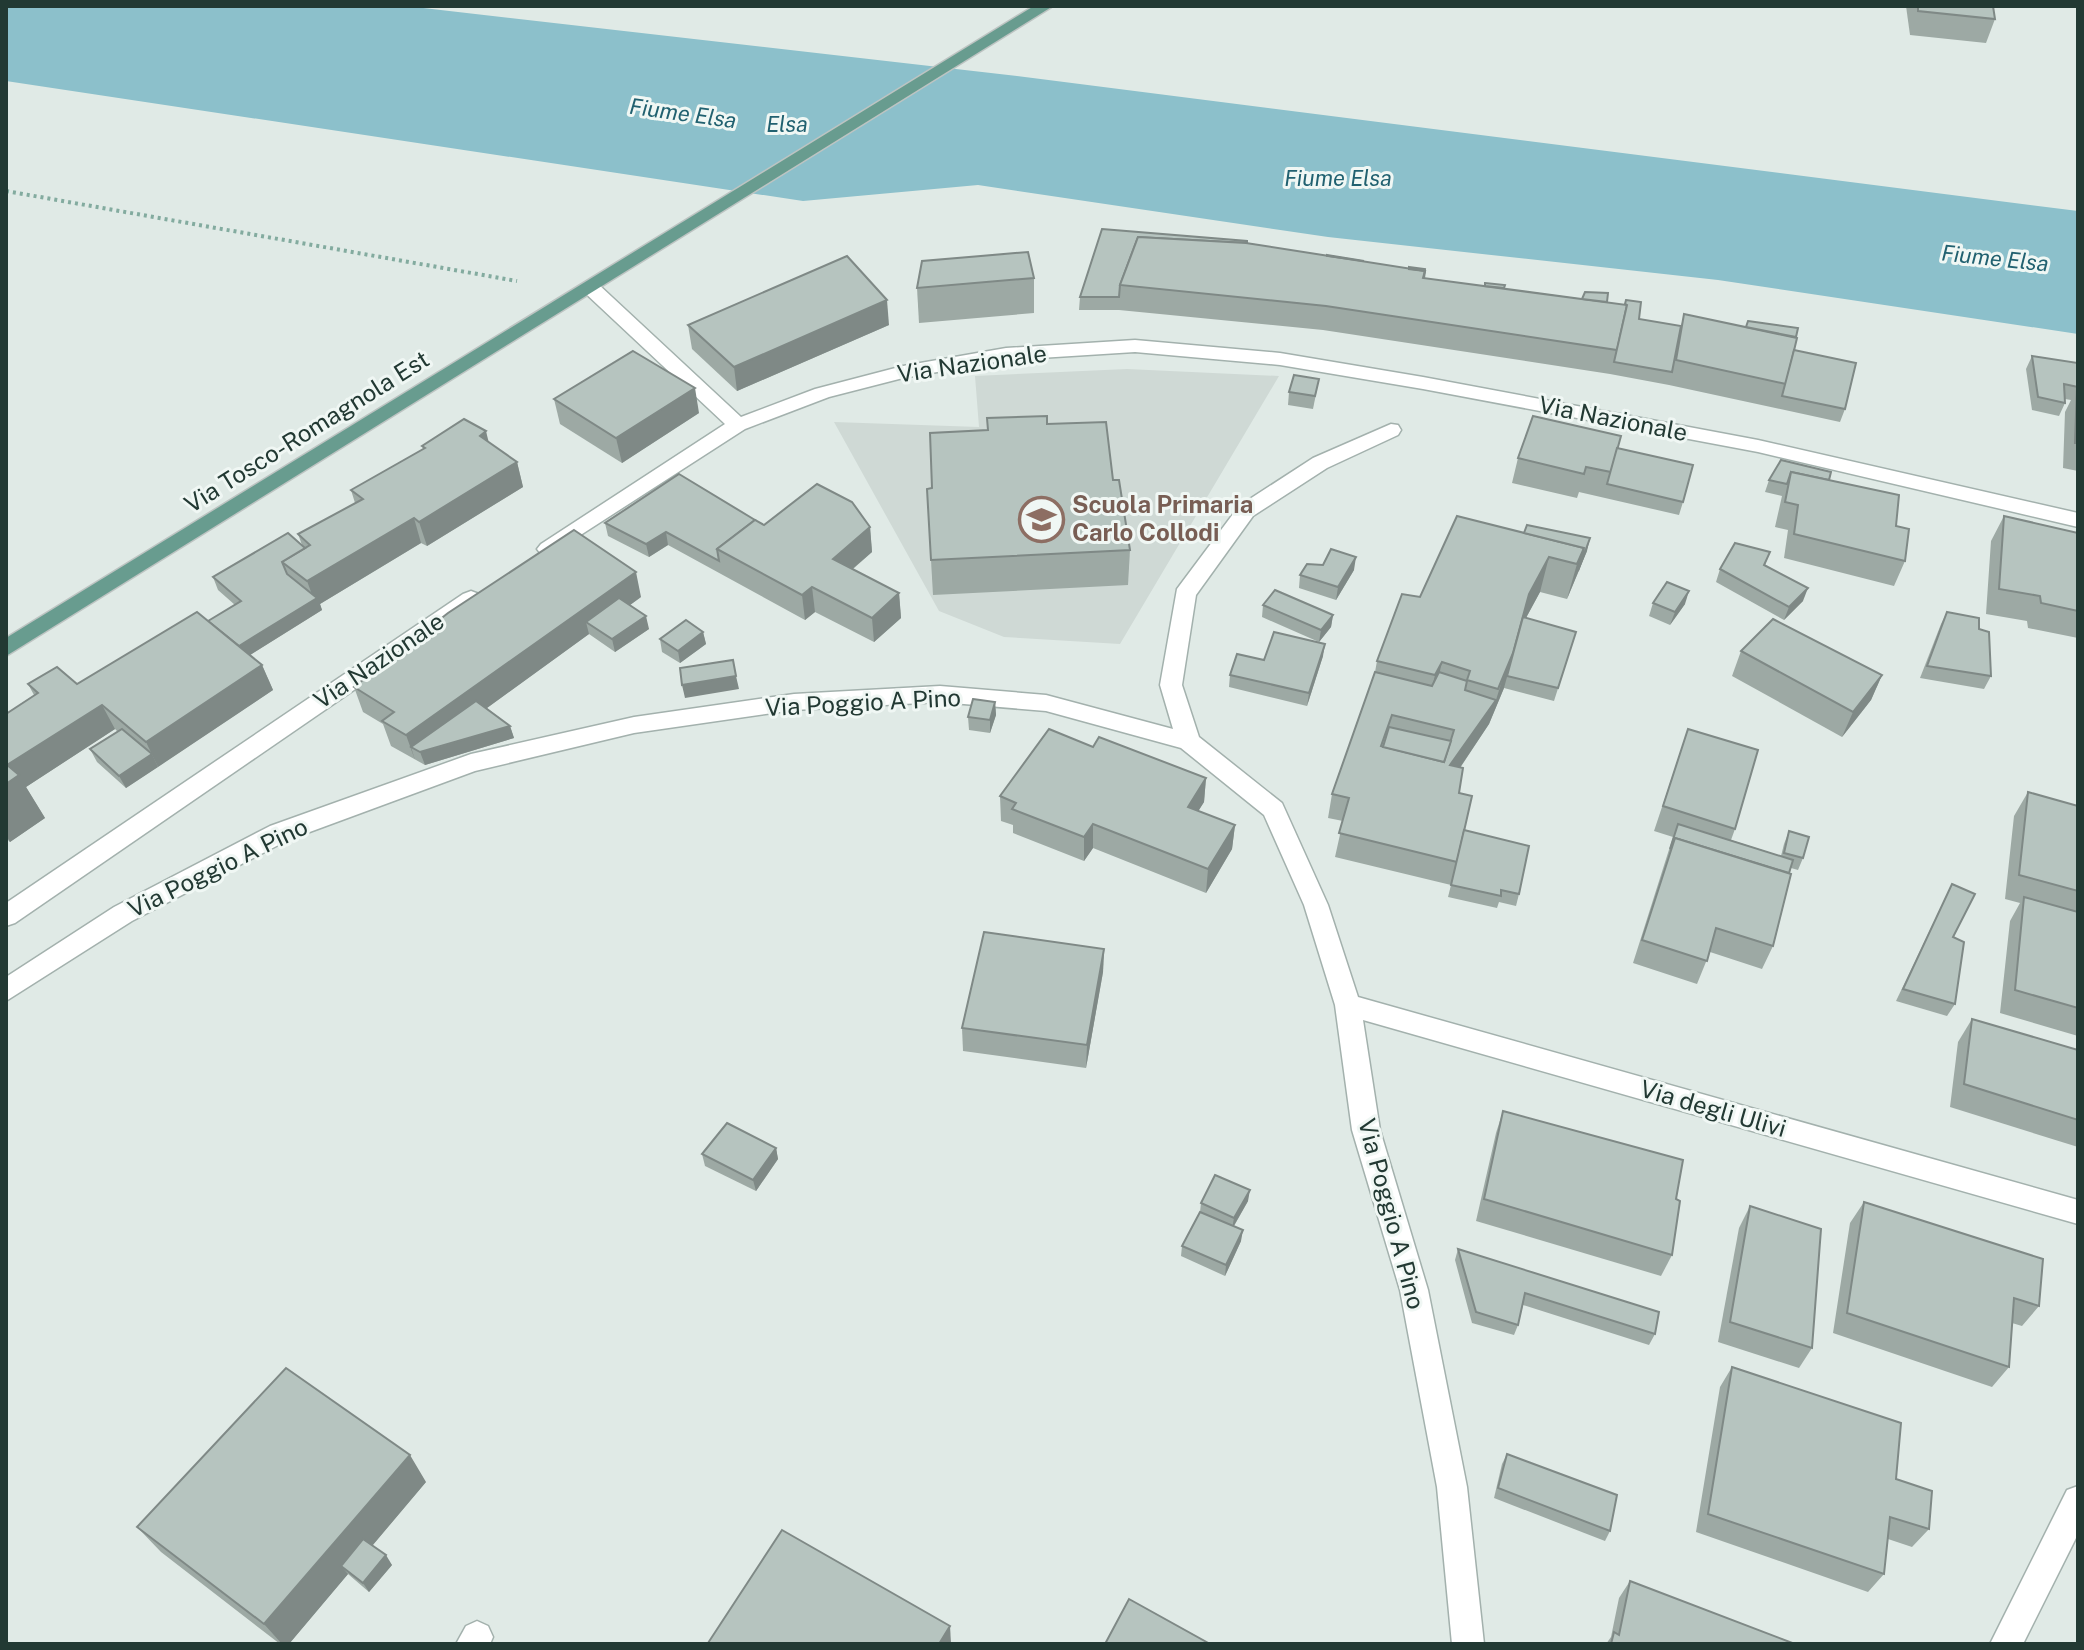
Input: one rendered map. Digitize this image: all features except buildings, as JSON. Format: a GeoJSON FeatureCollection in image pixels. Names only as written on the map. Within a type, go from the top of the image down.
{"type":"FeatureCollection","features":[{"type":"Feature","properties":{"kind":"main road","name":"Via Tosco-Romagnola Est"},"geometry":{"type":"LineString","coordinates":[[6,648],[1045,6]]}},
{"type":"Feature","properties":{"kind":"street"},"geometry":{"type":"LineString","coordinates":[[591,288],[738,425]]}},
{"type":"Feature","properties":{"kind":"street","name":"Via Nazionale"},"geometry":{"type":"LineString","coordinates":[[530,561],[738,425],[822,393],[903,372],[1006,354],[1135,346],[1280,359],[1453,389],[1758,446],[2078,520]]}},
{"type":"Feature","properties":{"kind":"street"},"geometry":{"type":"LineString","coordinates":[[1189,742],[1171,685],[1185,594],[1246,511],[1320,463],[1391,430]]}},
{"type":"Feature","properties":{"kind":"street","name":"Via Nazionale"},"geometry":{"type":"LineString","coordinates":[[6,916],[491,586]]}},
{"type":"Feature","properties":{"kind":"street","name":"Via Poggio A Pino"},"geometry":{"type":"LineString","coordinates":[[6,990],[123,914],[279,833],[471,763],[634,725],[794,702],[940,694],[1046,703],[1189,742],[1274,809],[1316,905],[1348,1005],[1366,1130],[1414,1290],[1450,1472],[1468,1644]]}},
{"type":"Feature","properties":{"kind":"street","name":"Via degli Ulivi"},"geometry":{"type":"LineString","coordinates":[[1348,1005],[2078,1212]]}},
{"type":"Feature","properties":{"kind":"street"},"geometry":{"type":"LineString","coordinates":[[2006,1644],[2078,1501]]}},
{"type":"Feature","properties":{"kind":"path"},"geometry":{"type":"LineString","coordinates":[[6,191],[503,280],[591,288]]}},
{"type":"Feature","properties":{"kind":"shaded area","name":"Scuola Primaria Carlo Collodi"},"geometry":{"type":"Polygon","coordinates":[[[1127,369],[1279,376],[1120,644],[1004,637],[939,611],[834,422],[979,427],[975,376],[1127,369]]]}},
{"type":"Feature","properties":{"kind":"water"},"geometry":{"type":"Polygon","coordinates":[[[6,6],[406,6],[1017,76],[2078,211],[2078,334],[1718,280],[1328,237],[978,185],[803,201],[6,81],[6,6]]]}},
{"type":"Feature","properties":{"kind":"place","name":"Scuola Primaria Carlo Collodi"},"geometry":{"type":"Point","coordinates":[1041,519]}},
{"type":"Feature","properties":{"kind":"water label","name":"Fiume Elsa"},"geometry":{"type":"Point","coordinates":[683,113]}},
{"type":"Feature","properties":{"kind":"water label","name":"Elsa"},"geometry":{"type":"Point","coordinates":[787,124]}},
{"type":"Feature","properties":{"kind":"water label","name":"Fiume Elsa"},"geometry":{"type":"Point","coordinates":[1338,178]}},
{"type":"Feature","properties":{"kind":"water label","name":"Fiume Elsa"},"geometry":{"type":"Point","coordinates":[1995,258]}}]}
